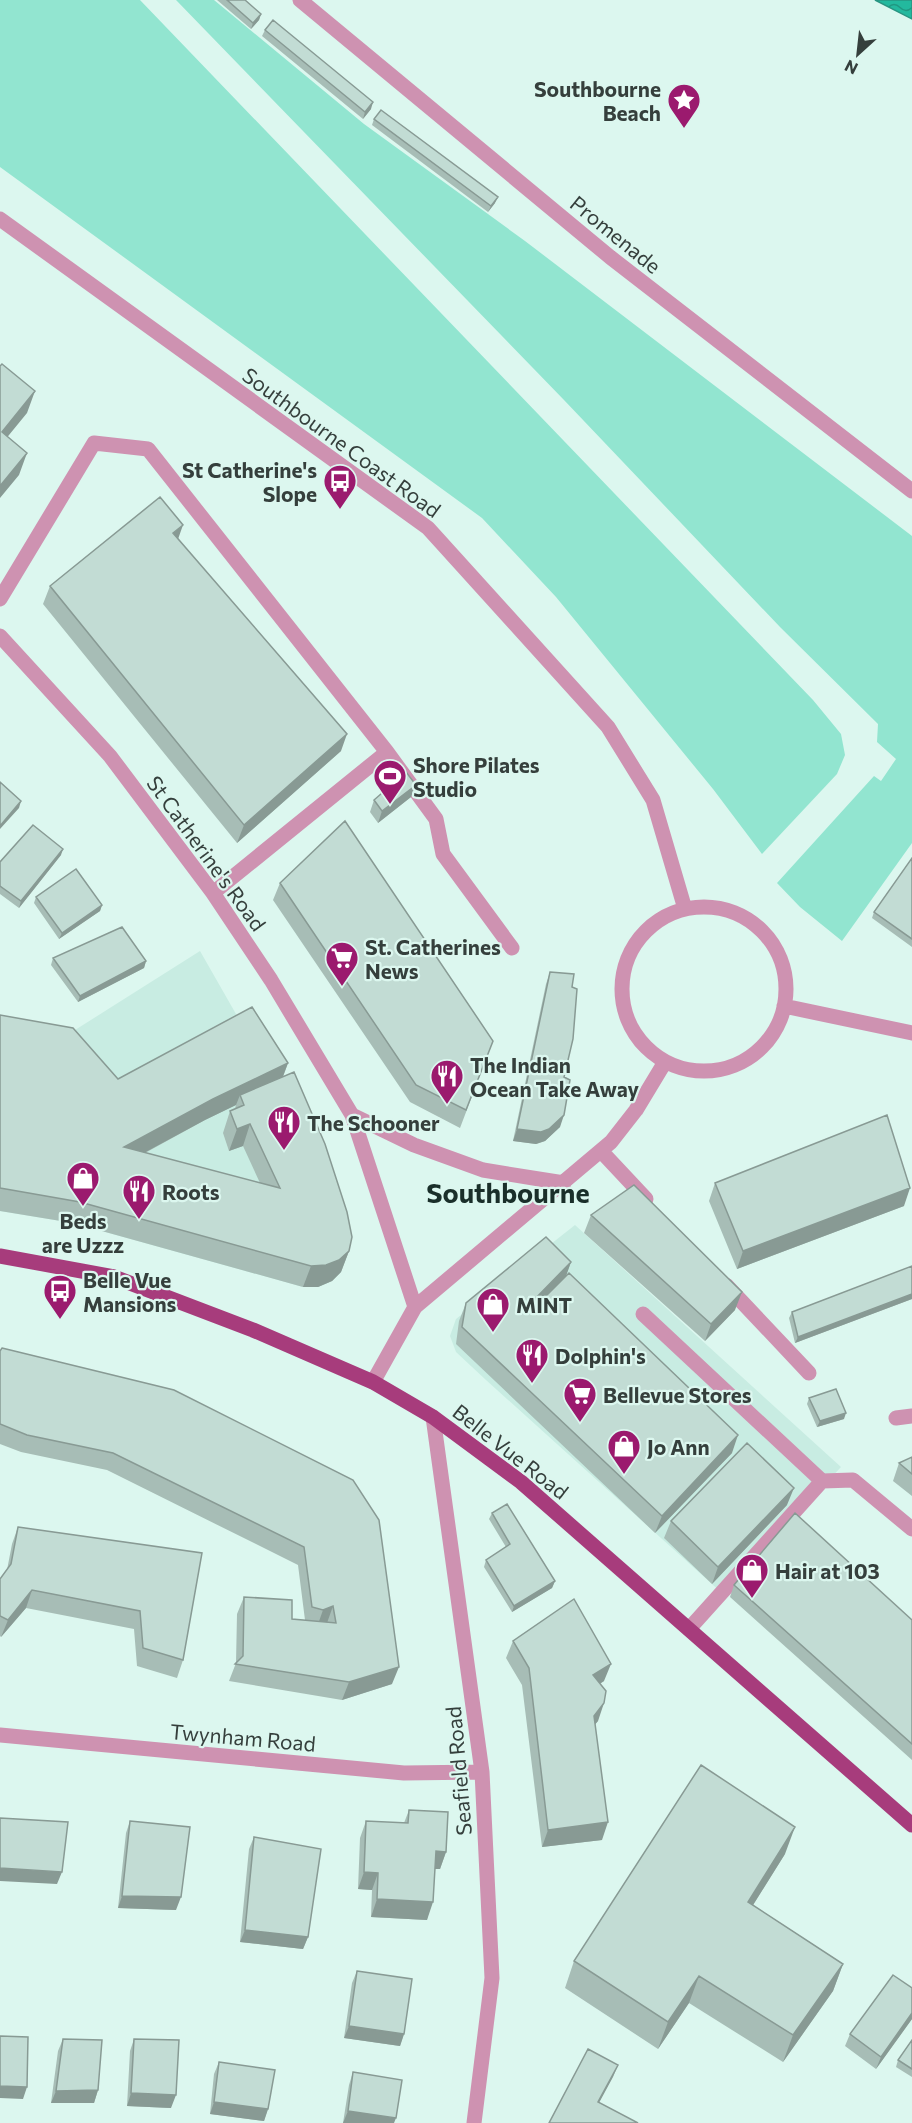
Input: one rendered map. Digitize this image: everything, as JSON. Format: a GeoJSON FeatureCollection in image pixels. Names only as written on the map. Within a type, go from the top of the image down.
{"type":"FeatureCollection","features":[{"type":"Feature","properties":{"kind":"main road","name":"Belle Vue Road"},"geometry":{"type":"LineString","coordinates":[[0,1256],[114,1277],[253,1330],[373,1382],[433,1417],[522,1482],[912,1824]]}},
{"type":"Feature","properties":{"kind":"street","name":"Promenade"},"geometry":{"type":"LineString","coordinates":[[300,0],[610,257],[912,491]]}},
{"type":"Feature","properties":{"kind":"street","name":"Southbourne Coast Road"},"geometry":{"type":"LineString","coordinates":[[0,219],[428,528],[608,727],[653,800],[685,909]]}},
{"type":"Feature","properties":{"kind":"street"},"geometry":{"type":"LineString","coordinates":[[0,599],[94,443],[148,449],[387,752],[436,819],[443,854],[512,948]]}},
{"type":"Feature","properties":{"kind":"street","name":"St Catherine's Road"},"geometry":{"type":"LineString","coordinates":[[0,636],[110,756],[213,893],[272,980],[352,1115],[415,1307]]}},
{"type":"Feature","properties":{"kind":"street"},"geometry":{"type":"LineString","coordinates":[[213,893],[387,752]]}},
{"type":"Feature","properties":{"kind":"street"},"geometry":{"type":"LineString","coordinates":[[706,907],[727,911],[747,920],[766,936],[779,957],[785,982],[784,1006],[770,1037],[760,1050],[738,1064],[714,1071],[690,1070],[665,1062],[643,1045],[628,1021],[621,993],[625,965],[638,940],[659,921],[685,909],[706,907]]}},
{"type":"Feature","properties":{"kind":"street"},"geometry":{"type":"LineString","coordinates":[[784,1006],[912,1033]]}},
{"type":"Feature","properties":{"kind":"street"},"geometry":{"type":"LineString","coordinates":[[373,1382],[415,1307],[601,1151],[636,1110],[665,1062]]}},
{"type":"Feature","properties":{"kind":"street"},"geometry":{"type":"LineString","coordinates":[[352,1115],[414,1145],[483,1170],[564,1183]]}},
{"type":"Feature","properties":{"kind":"street"},"geometry":{"type":"LineString","coordinates":[[601,1151],[657,1211]]}},
{"type":"Feature","properties":{"kind":"street"},"geometry":{"type":"LineString","coordinates":[[713,1271],[808,1373]]}},
{"type":"Feature","properties":{"kind":"street"},"geometry":{"type":"LineString","coordinates":[[643,1314],[822,1481],[853,1480],[912,1529]]}},
{"type":"Feature","properties":{"kind":"street"},"geometry":{"type":"LineString","coordinates":[[896,1418],[912,1416]]}},
{"type":"Feature","properties":{"kind":"street","name":"Seafield Road"},"geometry":{"type":"LineString","coordinates":[[433,1417],[482,1772],[492,1978],[474,2123]]}},
{"type":"Feature","properties":{"kind":"street"},"geometry":{"type":"LineString","coordinates":[[689,1629],[822,1481]]}},
{"type":"Feature","properties":{"kind":"street","name":"Twynham Road"},"geometry":{"type":"LineString","coordinates":[[0,1736],[404,1773],[482,1772]]}},
{"type":"Feature","properties":{"kind":"shaded area"},"geometry":{"type":"Polygon","coordinates":[[[0,0],[140,0],[813,700],[841,734],[845,755],[837,774],[762,854],[713,789],[556,597],[482,518],[0,167],[0,0]]]}},
{"type":"Feature","properties":{"kind":"shaded area"},"geometry":{"type":"Polygon","coordinates":[[[176,0],[214,0],[364,124],[525,241],[912,536],[912,843],[842,941],[800,907],[777,883],[874,776],[881,781],[896,759],[877,742],[878,724],[780,627],[564,400],[176,0]]]}},
{"type":"Feature","properties":{"kind":"shaded area"},"geometry":{"type":"Polygon","coordinates":[[[200,951],[244,1028],[344,1258],[341,1272],[332,1281],[318,1287],[303,1287],[73,1223],[0,1211],[0,1027],[64,1037],[200,951]]]}},
{"type":"Feature","properties":{"kind":"shaded area"},"geometry":{"type":"Polygon","coordinates":[[[575,1225],[841,1467],[723,1594],[456,1352],[450,1336],[456,1319],[575,1225]]]}},
{"type":"Feature","properties":{"kind":"water"},"geometry":{"type":"Polygon","coordinates":[[[875,0],[912,0],[912,19],[875,0]]]}},
{"type":"Feature","properties":{"kind":"building"},"geometry":{"type":"Polygon","coordinates":[[[227,0],[245,0],[261,14],[253,23],[227,0]]]}},
{"type":"Feature","properties":{"kind":"building"},"geometry":{"type":"Polygon","coordinates":[[[273,20],[373,102],[365,112],[265,30],[273,20]]]}},
{"type":"Feature","properties":{"kind":"building"},"geometry":{"type":"Polygon","coordinates":[[[381,110],[498,197],[491,206],[374,119],[381,110]]]}},
{"type":"Feature","properties":{"kind":"building"},"geometry":{"type":"Polygon","coordinates":[[[2,364],[35,391],[2,432],[27,453],[0,486],[0,366],[2,364]]]}},
{"type":"Feature","properties":{"kind":"building"},"geometry":{"type":"Polygon","coordinates":[[[160,497],[183,525],[173,533],[347,734],[244,825],[50,586],[160,497]]]}},
{"type":"Feature","properties":{"kind":"building"},"geometry":{"type":"Polygon","coordinates":[[[406,772],[416,785],[382,811],[374,800],[406,772]]]}},
{"type":"Feature","properties":{"kind":"building"},"geometry":{"type":"Polygon","coordinates":[[[0,782],[21,801],[0,826],[0,782]]]}},
{"type":"Feature","properties":{"kind":"building"},"geometry":{"type":"Polygon","coordinates":[[[345,821],[493,1041],[466,1110],[416,1085],[280,883],[345,821]]]}},
{"type":"Feature","properties":{"kind":"building"},"geometry":{"type":"Polygon","coordinates":[[[33,825],[63,849],[21,901],[0,886],[0,862],[33,825]]]}},
{"type":"Feature","properties":{"kind":"building"},"geometry":{"type":"Polygon","coordinates":[[[912,858],[912,939],[874,912],[912,858]]]}},
{"type":"Feature","properties":{"kind":"building"},"geometry":{"type":"Polygon","coordinates":[[[76,869],[102,905],[62,933],[36,897],[76,869]]]}},
{"type":"Feature","properties":{"kind":"building"},"geometry":{"type":"Polygon","coordinates":[[[122,927],[146,961],[80,996],[53,958],[122,927]]]}},
{"type":"Feature","properties":{"kind":"building"},"geometry":{"type":"Polygon","coordinates":[[[550,972],[574,974],[572,987],[577,989],[573,1039],[564,1077],[570,1080],[564,1115],[549,1129],[541,1132],[517,1129],[550,972]]]}},
{"type":"Feature","properties":{"kind":"building"},"geometry":{"type":"Polygon","coordinates":[[[252,1007],[288,1063],[213,1099],[124,1147],[280,1188],[250,1124],[237,1129],[230,1111],[244,1105],[240,1095],[294,1072],[325,1144],[347,1212],[352,1237],[349,1251],[339,1260],[326,1265],[311,1266],[80,1202],[0,1188],[0,1015],[73,1028],[118,1079],[252,1007]]]}},
{"type":"Feature","properties":{"kind":"building"},"geometry":{"type":"Polygon","coordinates":[[[887,1115],[910,1188],[743,1251],[715,1183],[887,1115]]]}},
{"type":"Feature","properties":{"kind":"building"},"geometry":{"type":"Polygon","coordinates":[[[634,1185],[742,1292],[711,1324],[591,1215],[634,1185]]]}},
{"type":"Feature","properties":{"kind":"building"},"geometry":{"type":"Polygon","coordinates":[[[546,1237],[571,1262],[530,1304],[534,1308],[569,1273],[738,1435],[662,1516],[462,1327],[466,1303],[546,1237]]]}},
{"type":"Feature","properties":{"kind":"building"},"geometry":{"type":"Polygon","coordinates":[[[912,1266],[912,1294],[798,1337],[792,1312],[912,1266]]]}},
{"type":"Feature","properties":{"kind":"building"},"geometry":{"type":"Polygon","coordinates":[[[2,1348],[174,1390],[353,1480],[379,1520],[399,1667],[349,1682],[235,1664],[243,1656],[244,1597],[292,1600],[292,1619],[336,1623],[333,1606],[323,1610],[312,1607],[304,1547],[113,1453],[27,1435],[0,1424],[0,1351],[2,1348]]]}},
{"type":"Feature","properties":{"kind":"building"},"geometry":{"type":"Polygon","coordinates":[[[836,1389],[846,1413],[820,1421],[809,1398],[836,1389]]]}},
{"type":"Feature","properties":{"kind":"building"},"geometry":{"type":"Polygon","coordinates":[[[747,1443],[794,1488],[718,1567],[671,1521],[747,1443]]]}},
{"type":"Feature","properties":{"kind":"building"},"geometry":{"type":"Polygon","coordinates":[[[912,1457],[912,1474],[899,1463],[912,1457]]]}},
{"type":"Feature","properties":{"kind":"building"},"geometry":{"type":"Polygon","coordinates":[[[507,1504],[555,1581],[514,1606],[486,1560],[510,1544],[492,1513],[507,1504]]]}},
{"type":"Feature","properties":{"kind":"building"},"geometry":{"type":"Polygon","coordinates":[[[795,1513],[912,1620],[912,1744],[734,1585],[795,1513]]]}},
{"type":"Feature","properties":{"kind":"building"},"geometry":{"type":"Polygon","coordinates":[[[18,1527],[202,1553],[183,1660],[143,1648],[140,1611],[32,1590],[8,1620],[0,1616],[0,1579],[11,1564],[18,1527]]]}},
{"type":"Feature","properties":{"kind":"building"},"geometry":{"type":"Polygon","coordinates":[[[574,1599],[611,1664],[593,1675],[606,1691],[604,1703],[594,1716],[608,1822],[548,1830],[529,1668],[513,1641],[574,1599]]]}},
{"type":"Feature","properties":{"kind":"building"},"geometry":{"type":"Polygon","coordinates":[[[701,1765],[795,1827],[748,1902],[843,1964],[793,2035],[699,1976],[668,2022],[574,1961],[701,1765]]]}},
{"type":"Feature","properties":{"kind":"building"},"geometry":{"type":"Polygon","coordinates":[[[409,1810],[448,1812],[446,1852],[436,1851],[433,1902],[377,1899],[378,1873],[364,1872],[366,1821],[408,1823],[409,1810]]]}},
{"type":"Feature","properties":{"kind":"building"},"geometry":{"type":"Polygon","coordinates":[[[0,1818],[68,1822],[62,1872],[0,1868],[0,1818]]]}},
{"type":"Feature","properties":{"kind":"building"},"geometry":{"type":"Polygon","coordinates":[[[130,1821],[190,1827],[181,1897],[122,1896],[130,1821]]]}},
{"type":"Feature","properties":{"kind":"building"},"geometry":{"type":"Polygon","coordinates":[[[254,1837],[321,1849],[308,1937],[245,1930],[254,1837]]]}},
{"type":"Feature","properties":{"kind":"building"},"geometry":{"type":"Polygon","coordinates":[[[357,1971],[412,1979],[404,2034],[349,2026],[357,1971]]]}},
{"type":"Feature","properties":{"kind":"building"},"geometry":{"type":"Polygon","coordinates":[[[893,1975],[912,1988],[912,2013],[881,2057],[850,2034],[893,1975]]]}},
{"type":"Feature","properties":{"kind":"building"},"geometry":{"type":"Polygon","coordinates":[[[0,2036],[28,2037],[27,2087],[0,2086],[0,2036]]]}},
{"type":"Feature","properties":{"kind":"building"},"geometry":{"type":"Polygon","coordinates":[[[63,2039],[102,2040],[98,2090],[56,2091],[63,2039]]]}},
{"type":"Feature","properties":{"kind":"building"},"geometry":{"type":"Polygon","coordinates":[[[134,2039],[179,2040],[176,2095],[131,2093],[134,2039]]]}},
{"type":"Feature","properties":{"kind":"building"},"geometry":{"type":"Polygon","coordinates":[[[912,2040],[912,2069],[898,2060],[912,2040]]]}},
{"type":"Feature","properties":{"kind":"building"},"geometry":{"type":"Polygon","coordinates":[[[588,2049],[618,2065],[598,2102],[638,2123],[549,2123],[588,2049]]]}},
{"type":"Feature","properties":{"kind":"building"},"geometry":{"type":"Polygon","coordinates":[[[219,2062],[275,2070],[268,2109],[214,2102],[219,2062]]]}},
{"type":"Feature","properties":{"kind":"building"},"geometry":{"type":"Polygon","coordinates":[[[353,2072],[402,2080],[396,2118],[348,2111],[353,2072]]]}},
{"type":"Feature","properties":{"kind":"place","name":"Southbourne Beach"},"geometry":{"type":"Point","coordinates":[684,129]}},
{"type":"Feature","properties":{"kind":"place","name":"St Catherine's Slope"},"geometry":{"type":"Point","coordinates":[340,510]}},
{"type":"Feature","properties":{"kind":"place","name":"Shore Pilates Studio"},"geometry":{"type":"Point","coordinates":[390,805]}},
{"type":"Feature","properties":{"kind":"place","name":"St. Catherines News"},"geometry":{"type":"Point","coordinates":[342,987]}},
{"type":"Feature","properties":{"kind":"place","name":"The Indian Ocean Take Away"},"geometry":{"type":"Point","coordinates":[447,1105]}},
{"type":"Feature","properties":{"kind":"place","name":"The Schooner"},"geometry":{"type":"Point","coordinates":[284,1151]}},
{"type":"Feature","properties":{"kind":"place","name":"Beds are Uzzz"},"geometry":{"type":"Point","coordinates":[83,1207]}},
{"type":"Feature","properties":{"kind":"place","name":"Roots"},"geometry":{"type":"Point","coordinates":[139,1220]}},
{"type":"Feature","properties":{"kind":"place","name":"Belle Vue Mansions"},"geometry":{"type":"Point","coordinates":[60,1320]}},
{"type":"Feature","properties":{"kind":"place","name":"MINT"},"geometry":{"type":"Point","coordinates":[493,1333]}},
{"type":"Feature","properties":{"kind":"place","name":"Dolphin's"},"geometry":{"type":"Point","coordinates":[532,1384]}},
{"type":"Feature","properties":{"kind":"place","name":"Bellevue Stores"},"geometry":{"type":"Point","coordinates":[580,1423]}},
{"type":"Feature","properties":{"kind":"place","name":"Jo Ann"},"geometry":{"type":"Point","coordinates":[624,1475]}},
{"type":"Feature","properties":{"kind":"place","name":"Hair at 103"},"geometry":{"type":"Point","coordinates":[752,1599]}},
{"type":"Feature","properties":{"kind":"district","name":"Southbourne"},"geometry":{"type":"Point","coordinates":[508,1192]}}]}
